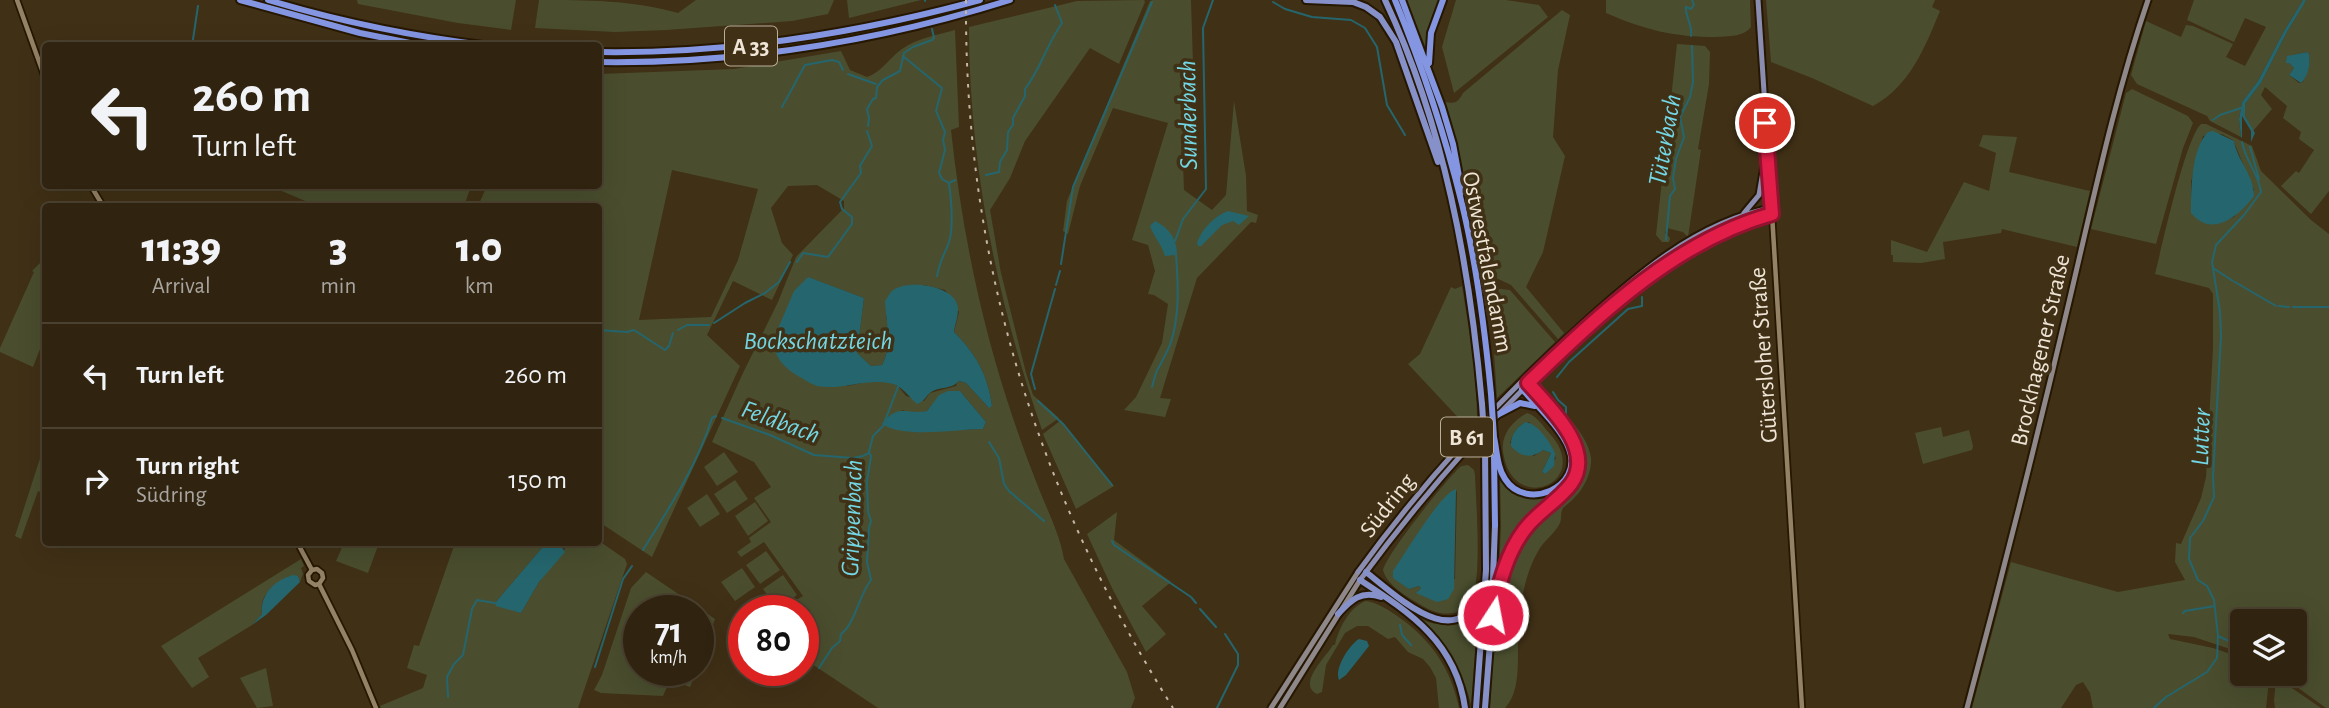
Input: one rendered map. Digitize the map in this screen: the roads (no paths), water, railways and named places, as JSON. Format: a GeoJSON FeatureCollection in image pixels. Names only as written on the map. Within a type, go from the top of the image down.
{"type":"FeatureCollection","features":[{"type":"Feature","properties":{"kind":"highway"},"geometry":{"type":"LineString","coordinates":[[240,0],[360,33],[405,42]]}},
{"type":"Feature","properties":{"kind":"highway"},"geometry":{"type":"LineString","coordinates":[[268,0],[383,29],[466,42]]}},
{"type":"Feature","properties":{"kind":"highway","name":"A 33"},"geometry":{"type":"LineString","coordinates":[[602,52],[732,48],[786,41],[890,23],[980,0]]}},
{"type":"Feature","properties":{"kind":"highway","name":"A 33"},"geometry":{"type":"LineString","coordinates":[[602,62],[732,58],[787,51],[902,29],[1010,0]]}},
{"type":"Feature","properties":{"kind":"highway"},"geometry":{"type":"LineString","coordinates":[[994,5],[1016,0]]}},
{"type":"Feature","properties":{"kind":"highway"},"geometry":{"type":"LineString","coordinates":[[1306,0],[1353,2],[1366,7],[1380,18],[1428,99]]}},
{"type":"Feature","properties":{"kind":"highway","name":"Ostwestfalendamm"},"geometry":{"type":"LineString","coordinates":[[1385,0],[1428,99],[1462,205],[1477,286],[1494,437],[1495,525],[1485,708]]}},
{"type":"Feature","properties":{"kind":"highway","name":"Ostwestfalendamm"},"geometry":{"type":"LineString","coordinates":[[1395,0],[1431,111],[1466,274],[1478,351],[1485,447],[1486,570],[1476,708]]}},
{"type":"Feature","properties":{"kind":"highway"},"geometry":{"type":"LineString","coordinates":[[1402,0],[1431,75]]}},
{"type":"Feature","properties":{"kind":"highway"},"geometry":{"type":"LineString","coordinates":[[1428,99],[1431,75],[1429,44],[1443,0]]}},
{"type":"Feature","properties":{"kind":"highway"},"geometry":{"type":"LineString","coordinates":[[1494,437],[1500,468],[1512,487],[1539,495],[1553,490],[1568,474],[1572,464],[1571,455],[1563,437],[1537,406],[1524,385]]}},
{"type":"Feature","properties":{"kind":"highway","name":"B 61"},"geometry":{"type":"LineString","coordinates":[[1490,631],[1500,580],[1516,542],[1534,518],[1571,485],[1579,468],[1575,442],[1524,385]]}},
{"type":"Feature","properties":{"kind":"highway"},"geometry":{"type":"LineString","coordinates":[[1497,415],[1520,403],[1537,406]]}},
{"type":"Feature","properties":{"kind":"highway"},"geometry":{"type":"LineString","coordinates":[[1366,572],[1418,612],[1448,621],[1461,617],[1472,609],[1479,596],[1486,570]]}},
{"type":"Feature","properties":{"kind":"highway"},"geometry":{"type":"LineString","coordinates":[[1360,580],[1419,622],[1446,652],[1458,675],[1465,708]]}},
{"type":"Feature","properties":{"kind":"highway"},"geometry":{"type":"LineString","coordinates":[[1338,614],[1361,594],[1372,594],[1390,601]]}},
{"type":"Feature","properties":{"kind":"main road","name":"Gütersloher Straße"},"geometry":{"type":"LineString","coordinates":[[1758,0],[1772,211]]}},
{"type":"Feature","properties":{"kind":"main road","name":"Brockhagener Straße"},"geometry":{"type":"LineString","coordinates":[[1967,708],[2028,477],[2107,138],[2132,46],[2148,0]]}},
{"type":"Feature","properties":{"kind":"main road","name":"B 61"},"geometry":{"type":"LineString","coordinates":[[1738,217],[1750,208],[1760,194],[1767,148]]}},
{"type":"Feature","properties":{"kind":"main road","name":"Südring"},"geometry":{"type":"LineString","coordinates":[[1271,708],[1358,572],[1405,509],[1443,463],[1590,317],[1641,275],[1696,237],[1738,217],[1772,211]]}},
{"type":"Feature","properties":{"kind":"main road","name":"Südring"},"geometry":{"type":"LineString","coordinates":[[1280,708],[1366,572],[1441,475],[1524,385],[1608,311],[1677,258],[1732,227],[1772,211]]}},
{"type":"Feature","properties":{"kind":"main road","name":"Südring"},"geometry":{"type":"LineString","coordinates":[[1358,572],[1366,572]]}},
{"type":"Feature","properties":{"kind":"main road","name":"Südring"},"geometry":{"type":"LineString","coordinates":[[1358,572],[1360,580]]}},
{"type":"Feature","properties":{"kind":"street"},"geometry":{"type":"LineString","coordinates":[[17,0],[42,70]]}},
{"type":"Feature","properties":{"kind":"street","name":"Gütersloher Straße"},"geometry":{"type":"LineString","coordinates":[[1772,211],[1802,708]]}},
{"type":"Feature","properties":{"kind":"street"},"geometry":{"type":"LineString","coordinates":[[299,546],[312,570]]}},
{"type":"Feature","properties":{"kind":"street"},"geometry":{"type":"LineString","coordinates":[[312,570],[322,572],[323,578],[319,584],[313,584],[308,579],[312,570]]}},
{"type":"Feature","properties":{"kind":"street"},"geometry":{"type":"LineString","coordinates":[[319,584],[352,650],[376,708]]}},
{"type":"Feature","properties":{"kind":"water"},"geometry":{"type":"Polygon","coordinates":[[[2303,0],[2306,0],[2261,83],[2245,104],[2245,116],[2255,133],[2251,142],[2251,131],[2242,116],[2241,137],[2239,119],[2242,102],[2258,81],[2303,0]]]}},
{"type":"Feature","properties":{"kind":"water"},"geometry":{"type":"Polygon","coordinates":[[[2308,52],[2309,68],[2301,83],[2289,75],[2294,68],[2286,63],[2287,56],[2308,52]]]}},
{"type":"Feature","properties":{"kind":"water"},"geometry":{"type":"Polygon","coordinates":[[[2213,131],[2234,141],[2251,181],[2254,196],[2230,219],[2208,224],[2191,213],[2192,182],[2195,159],[2202,139],[2208,132],[2213,131]]]}},
{"type":"Feature","properties":{"kind":"water"},"geometry":{"type":"Polygon","coordinates":[[[1228,211],[1249,216],[1239,225],[1233,221],[1222,225],[1198,246],[1205,228],[1228,211]]]}},
{"type":"Feature","properties":{"kind":"water"},"geometry":{"type":"Polygon","coordinates":[[[1155,221],[1164,226],[1173,238],[1177,252],[1175,255],[1165,256],[1150,226],[1155,221]]]}},
{"type":"Feature","properties":{"kind":"water","name":"Bockschatzteich"},"geometry":{"type":"Polygon","coordinates":[[[808,277],[864,298],[857,353],[871,366],[882,365],[885,357],[888,333],[885,301],[892,291],[907,285],[917,285],[946,292],[953,297],[958,307],[954,332],[969,348],[980,366],[992,406],[989,408],[966,383],[959,381],[953,386],[931,392],[917,404],[893,384],[874,382],[826,387],[817,386],[793,373],[781,362],[772,343],[794,291],[808,277]]]}},
{"type":"Feature","properties":{"kind":"water"},"geometry":{"type":"Polygon","coordinates":[[[948,391],[960,391],[986,422],[983,429],[917,432],[892,429],[882,424],[898,412],[927,411],[939,395],[948,391]]]}},
{"type":"Feature","properties":{"kind":"water"},"geometry":{"type":"Polygon","coordinates":[[[1526,422],[1539,430],[1555,453],[1554,466],[1545,474],[1542,472],[1551,453],[1543,450],[1526,456],[1511,446],[1515,432],[1526,422]]]}},
{"type":"Feature","properties":{"kind":"water"},"geometry":{"type":"Polygon","coordinates":[[[1456,489],[1454,589],[1448,599],[1437,602],[1416,593],[1421,588],[1419,586],[1409,589],[1393,578],[1393,571],[1432,513],[1449,493],[1456,489]]]}},
{"type":"Feature","properties":{"kind":"water"},"geometry":{"type":"Polygon","coordinates":[[[543,546],[561,546],[565,552],[539,582],[521,613],[496,606],[495,603],[543,546]]]}},
{"type":"Feature","properties":{"kind":"water"},"geometry":{"type":"Polygon","coordinates":[[[298,576],[300,582],[252,625],[262,614],[263,600],[270,589],[280,580],[298,576]]]}},
{"type":"Feature","properties":{"kind":"water"},"geometry":{"type":"Polygon","coordinates":[[[1359,639],[1367,641],[1369,646],[1339,680],[1343,658],[1359,639]]]}},
{"type":"Feature","properties":{"kind":"waterway","name":"Sunderbach"},"geometry":{"type":"LineString","coordinates":[[1175,241],[1183,219],[1206,189],[1203,28],[1213,0]]}},
{"type":"Feature","properties":{"kind":"waterway","name":"Tüterbach"},"geometry":{"type":"LineString","coordinates":[[1691,36],[1686,7],[1691,9],[1694,5],[1692,0]]}},
{"type":"Feature","properties":{"kind":"waterway","name":"Sunderbach"},"geometry":{"type":"LineString","coordinates":[[1061,264],[1073,187],[1152,2]]}},
{"type":"Feature","properties":{"kind":"waterway"},"geometry":{"type":"LineString","coordinates":[[1273,2],[1285,9],[1312,17],[1351,20],[1365,28],[1377,47],[1387,105],[1405,135]]}},
{"type":"Feature","properties":{"kind":"waterway","name":"Grippenbach"},"geometry":{"type":"LineString","coordinates":[[986,175],[999,172],[1000,162],[1007,150],[1008,132],[1025,96],[1025,89],[1062,23],[1055,5]]}},
{"type":"Feature","properties":{"kind":"waterway"},"geometry":{"type":"LineString","coordinates":[[193,42],[198,6]]}},
{"type":"Feature","properties":{"kind":"waterway"},"geometry":{"type":"LineString","coordinates":[[868,126],[867,109],[876,98],[877,87],[883,80],[900,71],[904,53],[934,38],[932,29]]}},
{"type":"Feature","properties":{"kind":"waterway","name":"Tüterbach"},"geometry":{"type":"LineString","coordinates":[[1666,240],[1670,196],[1675,189],[1673,178],[1676,159],[1684,137],[1680,117],[1690,97],[1693,82],[1692,46]]}},
{"type":"Feature","properties":{"kind":"waterway"},"geometry":{"type":"LineString","coordinates":[[904,57],[942,88],[936,111],[945,132],[945,150],[939,173],[942,179],[949,183]]}},
{"type":"Feature","properties":{"kind":"waterway"},"geometry":{"type":"LineString","coordinates":[[782,107],[805,65],[832,60],[839,62],[843,70]]}},
{"type":"Feature","properties":{"kind":"waterway"},"geometry":{"type":"LineString","coordinates":[[848,74],[876,84]]}},
{"type":"Feature","properties":{"kind":"waterway"},"geometry":{"type":"LineString","coordinates":[[2213,120],[2241,108]]}},
{"type":"Feature","properties":{"kind":"waterway"},"geometry":{"type":"LineString","coordinates":[[797,262],[803,253],[828,257],[852,224],[852,217],[842,209],[840,202],[861,173],[860,166],[872,146],[867,131]]}},
{"type":"Feature","properties":{"kind":"waterway","name":"Lutter"},"geometry":{"type":"LineString","coordinates":[[2154,708],[2166,697],[2207,672],[2217,658],[2218,636],[2214,600],[2207,586],[2198,580],[2189,559],[2190,538],[2203,521],[2214,497],[2221,336],[2212,262],[2216,245],[2261,192],[2242,142]]}},
{"type":"Feature","properties":{"kind":"waterway"},"geometry":{"type":"LineString","coordinates":[[2250,147],[2259,179]]}},
{"type":"Feature","properties":{"kind":"waterway","name":"Grippenbach"},"geometry":{"type":"LineString","coordinates":[[937,276],[950,239],[949,183],[955,180]]}},
{"type":"Feature","properties":{"kind":"waterway","name":"Sunderbach"},"geometry":{"type":"LineString","coordinates":[[1152,387],[1156,371],[1171,342],[1176,321],[1176,254]]}},
{"type":"Feature","properties":{"kind":"waterway"},"geometry":{"type":"LineString","coordinates":[[714,323],[779,282],[790,262]]}},
{"type":"Feature","properties":{"kind":"waterway"},"geometry":{"type":"LineString","coordinates":[[2213,268],[2233,281]]}},
{"type":"Feature","properties":{"kind":"waterway","name":"Sunderbach"},"geometry":{"type":"LineString","coordinates":[[1056,285],[1060,271]]}},
{"type":"Feature","properties":{"kind":"waterway"},"geometry":{"type":"LineString","coordinates":[[2235,282],[2276,306]]}},
{"type":"Feature","properties":{"kind":"waterway","name":"Sunderbach"},"geometry":{"type":"LineString","coordinates":[[1035,389],[1031,374],[1055,289]]}},
{"type":"Feature","properties":{"kind":"waterway","name":"Tüterbach"},"geometry":{"type":"LineString","coordinates":[[1557,377],[1569,362],[1628,309],[1642,306],[1642,297]]}},
{"type":"Feature","properties":{"kind":"waterway"},"geometry":{"type":"LineString","coordinates":[[2279,306],[2289,307]]}},
{"type":"Feature","properties":{"kind":"waterway"},"geometry":{"type":"LineString","coordinates":[[2293,307],[2329,307]]}},
{"type":"Feature","properties":{"kind":"waterway"},"geometry":{"type":"LineString","coordinates":[[678,330],[687,325],[709,325]]}},
{"type":"Feature","properties":{"kind":"waterway"},"geometry":{"type":"LineString","coordinates":[[602,330],[634,330],[665,350],[673,333]]}},
{"type":"Feature","properties":{"kind":"waterway","name":"Grippenbach"},"geometry":{"type":"LineString","coordinates":[[819,668],[840,641],[841,634],[850,623],[871,580],[867,562],[871,521],[867,481],[871,456],[869,452],[873,436],[883,426],[898,387]]}},
{"type":"Feature","properties":{"kind":"waterway","name":"Tüterbach"},"geometry":{"type":"LineString","coordinates":[[1553,392],[1566,407],[1566,413]]}},
{"type":"Feature","properties":{"kind":"waterway","name":"Sunderbach"},"geometry":{"type":"LineString","coordinates":[[1038,401],[1064,425],[1112,485]]}},
{"type":"Feature","properties":{"kind":"waterway","name":"Feldbach"},"geometry":{"type":"LineString","coordinates":[[643,550],[682,486],[699,453],[712,418],[716,416]]}},
{"type":"Feature","properties":{"kind":"waterway","name":"Feldbach"},"geometry":{"type":"LineString","coordinates":[[722,418],[770,435],[814,455],[853,458],[869,453]]}},
{"type":"Feature","properties":{"kind":"waterway"},"geometry":{"type":"LineString","coordinates":[[989,442],[999,458],[1004,484],[1044,521]]}},
{"type":"Feature","properties":{"kind":"waterway","name":"Sunderbach"},"geometry":{"type":"LineString","coordinates":[[1112,541],[1196,603]]}},
{"type":"Feature","properties":{"kind":"waterway","name":"Feldbach"},"geometry":{"type":"LineString","coordinates":[[595,667],[623,579],[632,566]]}},
{"type":"Feature","properties":{"kind":"waterway"},"geometry":{"type":"LineString","coordinates":[[448,697],[447,677],[463,655],[472,609],[477,600],[495,603]]}},
{"type":"Feature","properties":{"kind":"waterway"},"geometry":{"type":"LineString","coordinates":[[2183,613],[2215,606]]}},
{"type":"Feature","properties":{"kind":"waterway","name":"Sunderbach"},"geometry":{"type":"LineString","coordinates":[[1200,609],[1216,627]]}},
{"type":"Feature","properties":{"kind":"waterway","name":"Tüterbach"},"geometry":{"type":"LineString","coordinates":[[1400,625],[1402,635],[1411,645]]}},
{"type":"Feature","properties":{"kind":"waterway","name":"Sunderbach"},"geometry":{"type":"LineString","coordinates":[[1217,708],[1238,665],[1238,654],[1225,634]]}},
{"type":"Feature","properties":{"kind":"waterway"},"geometry":{"type":"LineString","coordinates":[[2218,636],[2230,642]]}},
{"type":"Feature","properties":{"kind":"railway"},"geometry":{"type":"LineString","coordinates":[[966,0],[969,96],[978,189],[994,280],[1017,369],[1047,456],[1083,541],[1125,625],[1173,708]]}}]}
